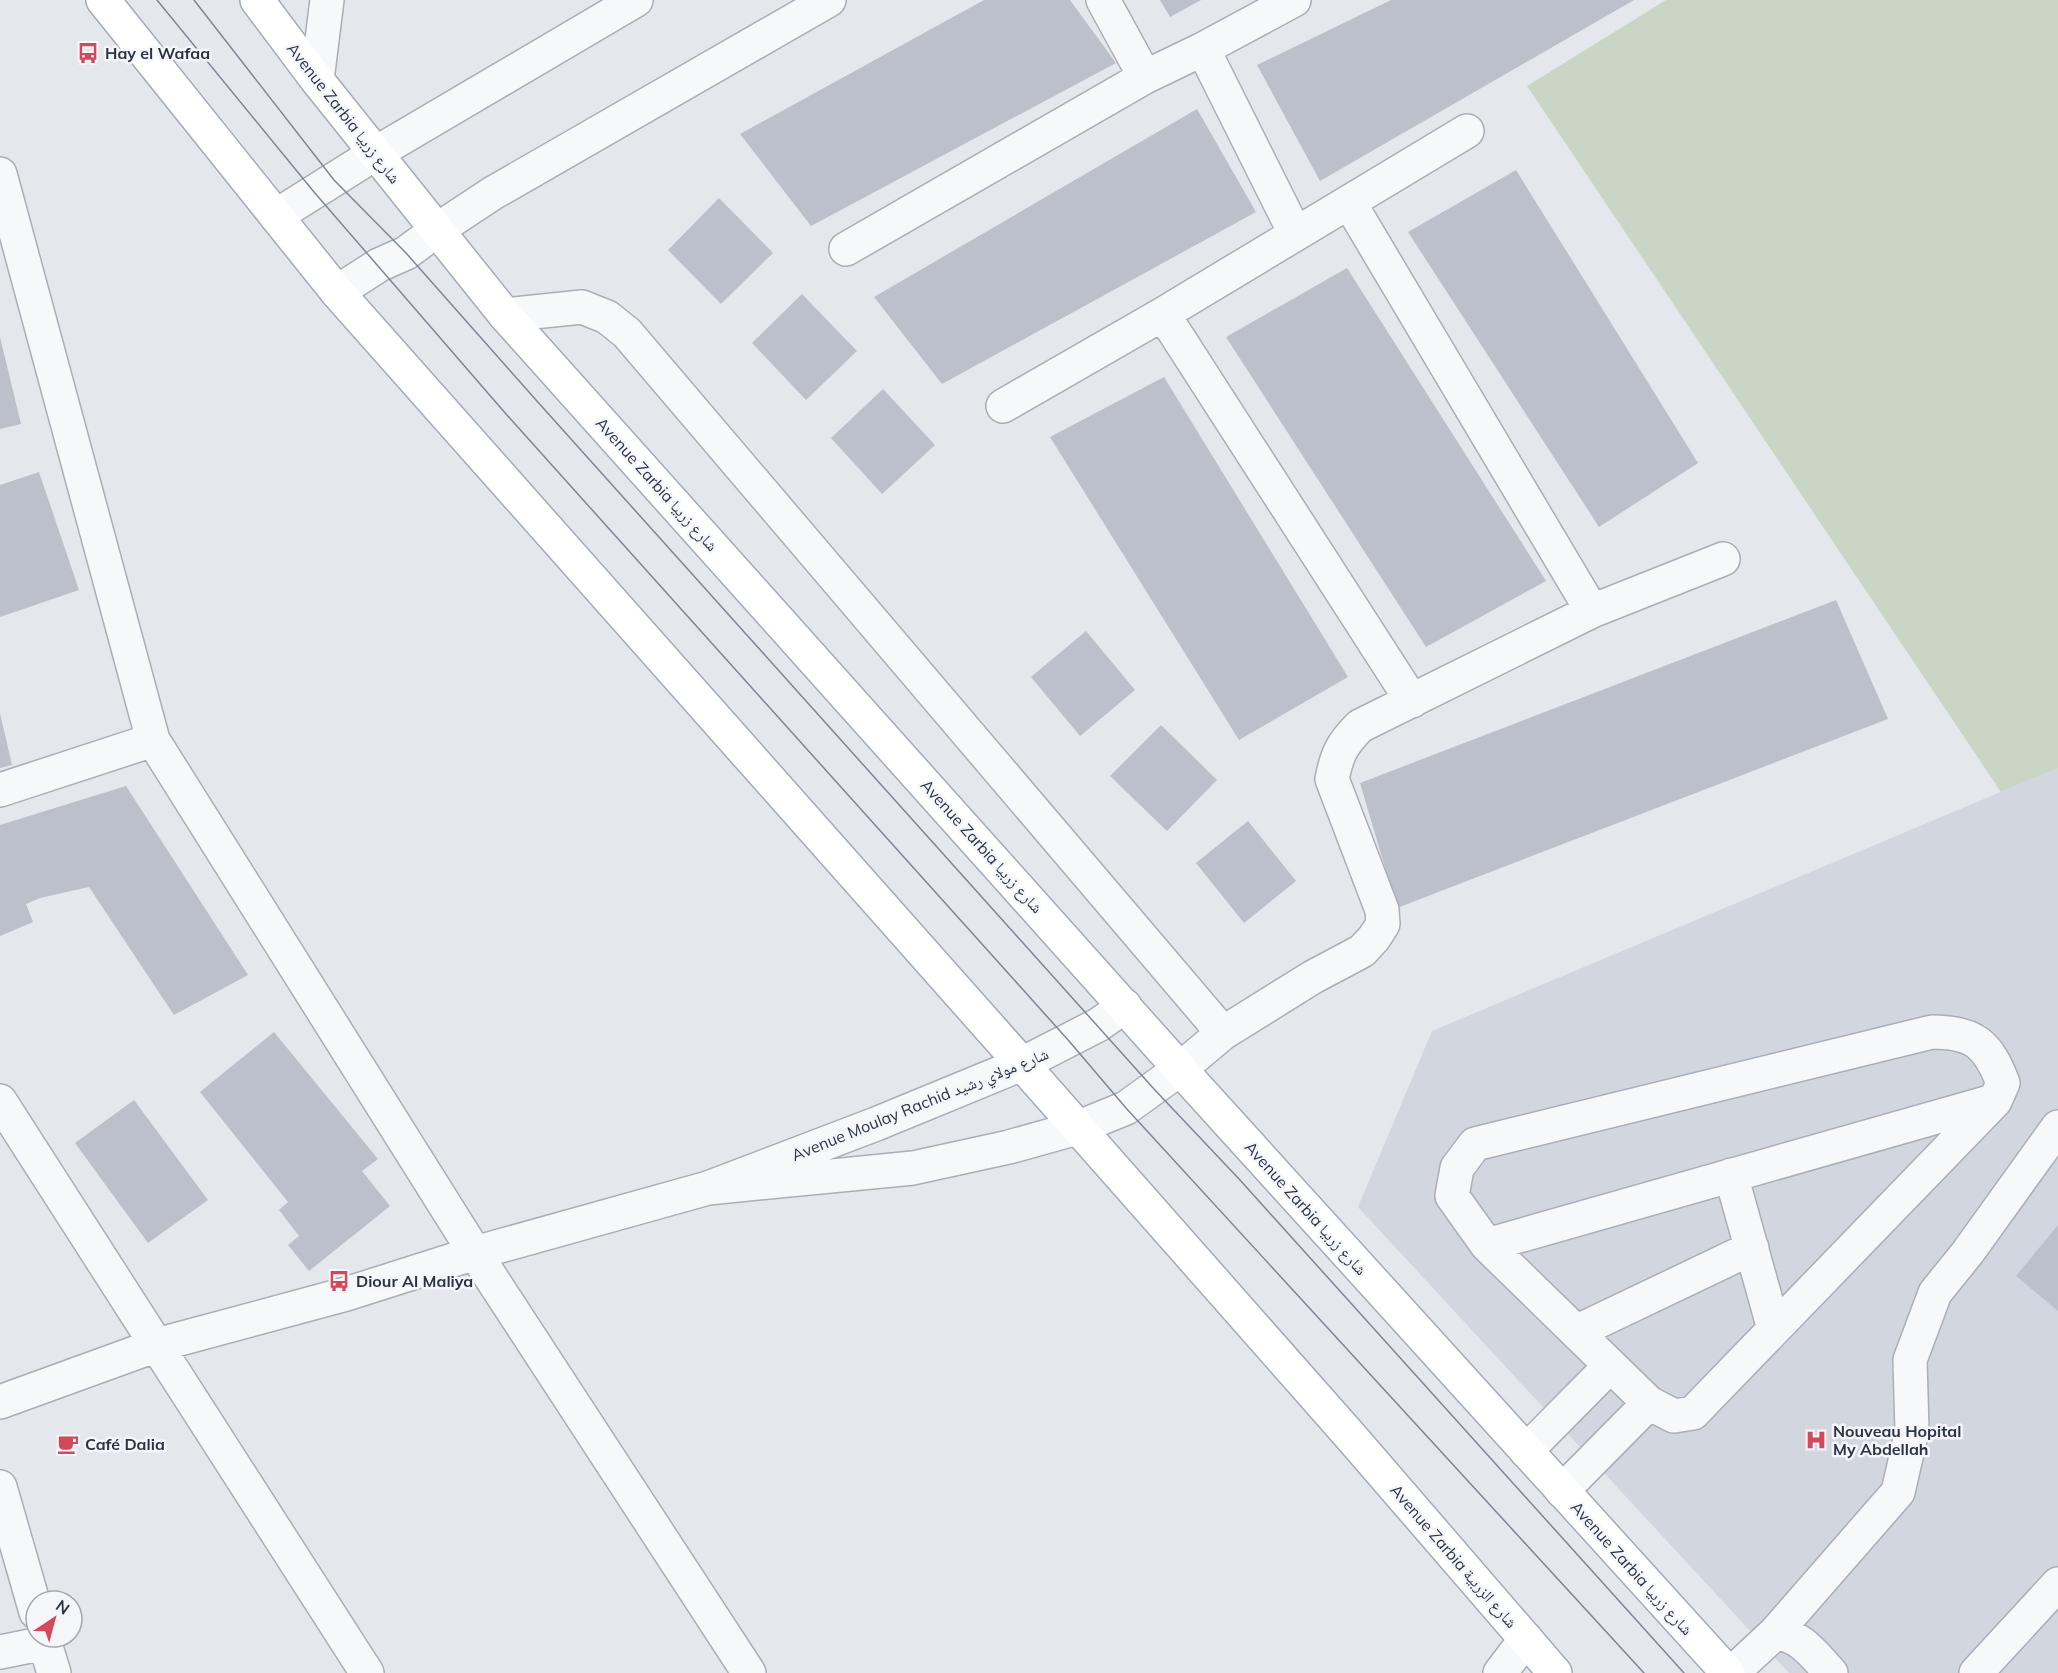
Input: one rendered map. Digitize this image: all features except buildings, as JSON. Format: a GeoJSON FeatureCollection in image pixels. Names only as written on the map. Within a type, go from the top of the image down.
{"type":"FeatureCollection","features":[{"type":"Feature","properties":{"kind":"main road"},"geometry":{"type":"LineString","coordinates":[[103,0],[337,292],[1077,1128]]}},
{"type":"Feature","properties":{"kind":"main road","name":"Avenue Zarbia شارع زربيا"},"geometry":{"type":"LineString","coordinates":[[257,0],[317,80],[506,315],[1180,1069],[1730,1673]]}},
{"type":"Feature","properties":{"kind":"main road","name":"Avenue Zarbia شارع الزربية"},"geometry":{"type":"LineString","coordinates":[[1077,1128],[1352,1438],[1555,1673]]}},
{"type":"Feature","properties":{"kind":"street"},"geometry":{"type":"LineString","coordinates":[[317,80],[327,0]]}},
{"type":"Feature","properties":{"kind":"street"},"geometry":{"type":"LineString","coordinates":[[276,216],[376,153],[636,0]]}},
{"type":"Feature","properties":{"kind":"street"},"geometry":{"type":"LineString","coordinates":[[337,292],[379,265],[406,253],[493,193],[795,9],[829,0]]}},
{"type":"Feature","properties":{"kind":"street"},"geometry":{"type":"LineString","coordinates":[[1103,0],[1144,77]]}},
{"type":"Feature","properties":{"kind":"street"},"geometry":{"type":"LineString","coordinates":[[846,249],[1144,77],[1203,49],[1294,0]]}},
{"type":"Feature","properties":{"kind":"street"},"geometry":{"type":"LineString","coordinates":[[1203,49],[1295,233]]}},
{"type":"Feature","properties":{"kind":"street"},"geometry":{"type":"LineString","coordinates":[[1003,406],[1163,314],[1467,131]]}},
{"type":"Feature","properties":{"kind":"street"},"geometry":{"type":"LineString","coordinates":[[0,174],[153,740],[475,1253],[749,1673]]}},
{"type":"Feature","properties":{"kind":"street"},"geometry":{"type":"LineString","coordinates":[[1349,202],[1592,611]]}},
{"type":"Feature","properties":{"kind":"street"},"geometry":{"type":"LineString","coordinates":[[506,315],[582,307],[608,317],[627,333],[1223,1033]]}},
{"type":"Feature","properties":{"kind":"street"},"geometry":{"type":"LineString","coordinates":[[1163,314],[1412,701],[1592,611],[1723,559]]}},
{"type":"Feature","properties":{"kind":"street","name":"Avenue Moulay Rachid شارع مولاي رشيد"},"geometry":{"type":"LineString","coordinates":[[708,1188],[913,1168],[1009,1147],[1077,1128],[1126,1108],[1180,1069],[1223,1033],[1312,977],[1362,951],[1383,924],[1382,910],[1332,779],[1336,757],[1345,741],[1360,726],[1412,701]]}},
{"type":"Feature","properties":{"kind":"street"},"geometry":{"type":"LineString","coordinates":[[0,790],[153,740]]}},
{"type":"Feature","properties":{"kind":"street","name":"Avenue Moulay Rachid شارع مولاي رشيد"},"geometry":{"type":"LineString","coordinates":[[0,1402],[157,1345],[346,1294],[475,1253],[708,1188],[876,1124],[1022,1064],[1098,1025],[1125,1006]]}},
{"type":"Feature","properties":{"kind":"street"},"geometry":{"type":"LineString","coordinates":[[1932,1032],[1955,1032],[1980,1043],[1996,1065],[2003,1083],[1995,1101],[1693,1413],[1674,1416],[1649,1403],[1487,1245],[1452,1196],[1457,1168],[1475,1144],[1932,1032]]}},
{"type":"Feature","properties":{"kind":"street"},"geometry":{"type":"LineString","coordinates":[[1487,1245],[1995,1101]]}},
{"type":"Feature","properties":{"kind":"street"},"geometry":{"type":"LineString","coordinates":[[3,1114],[157,1345],[367,1673]]}},
{"type":"Feature","properties":{"kind":"street"},"geometry":{"type":"LineString","coordinates":[[1730,1673],[1775,1633],[1898,1492],[1912,1431],[1910,1360],[1935,1293],[1968,1252],[2058,1127]]}},
{"type":"Feature","properties":{"kind":"street"},"geometry":{"type":"LineString","coordinates":[[1731,1175],[1774,1329]]}},
{"type":"Feature","properties":{"kind":"street"},"geometry":{"type":"LineString","coordinates":[[1576,1332],[1752,1248]]}},
{"type":"Feature","properties":{"kind":"street"},"geometry":{"type":"LineString","coordinates":[[1526,1451],[1610,1366]]}},
{"type":"Feature","properties":{"kind":"street"},"geometry":{"type":"LineString","coordinates":[[1562,1491],[1649,1403]]}},
{"type":"Feature","properties":{"kind":"street"},"geometry":{"type":"LineString","coordinates":[[0,1487],[30,1589]]}},
{"type":"Feature","properties":{"kind":"street"},"geometry":{"type":"LineString","coordinates":[[1976,1673],[2058,1584]]}},
{"type":"Feature","properties":{"kind":"street"},"geometry":{"type":"LineString","coordinates":[[1775,1633],[1788,1634],[1802,1641],[1831,1673]]}},
{"type":"Feature","properties":{"kind":"street"},"geometry":{"type":"LineString","coordinates":[[1500,1673],[1526,1639]]}},
{"type":"Feature","properties":{"kind":"street"},"geometry":{"type":"LineString","coordinates":[[0,1652],[24,1646]]}},
{"type":"Feature","properties":{"kind":"shaded area","name":"Nouveau Hopital My Abdellah"},"geometry":{"type":"Polygon","coordinates":[[[2058,768],[2058,1673],[1789,1673],[1358,1207],[1432,1031],[2058,768]]]}},
{"type":"Feature","properties":{"kind":"green space"},"geometry":{"type":"Polygon","coordinates":[[[1666,0],[2058,0],[2058,768],[2001,792],[1527,86],[1666,0]]]}},
{"type":"Feature","properties":{"kind":"tram line"},"geometry":{"type":"LineString","coordinates":[[157,0],[314,192],[506,414],[1069,1041],[1126,1108],[1644,1673]]}},
{"type":"Feature","properties":{"kind":"tram line"},"geometry":{"type":"LineString","coordinates":[[194,0],[334,180],[406,253],[1154,1089],[1240,1180],[1684,1673]]}},
{"type":"Feature","properties":{"kind":"place","name":"Hay el Wafaa"},"geometry":{"type":"Point","coordinates":[88,53]}},
{"type":"Feature","properties":{"kind":"place","name":"Diour Al Maliya"},"geometry":{"type":"Point","coordinates":[339,1281]}},
{"type":"Feature","properties":{"kind":"place","name":"Nouveau Hopital My Abdellah"},"geometry":{"type":"Point","coordinates":[1816,1440]}},
{"type":"Feature","properties":{"kind":"place","name":"Café Dalia"},"geometry":{"type":"Point","coordinates":[68,1444]}}]}
